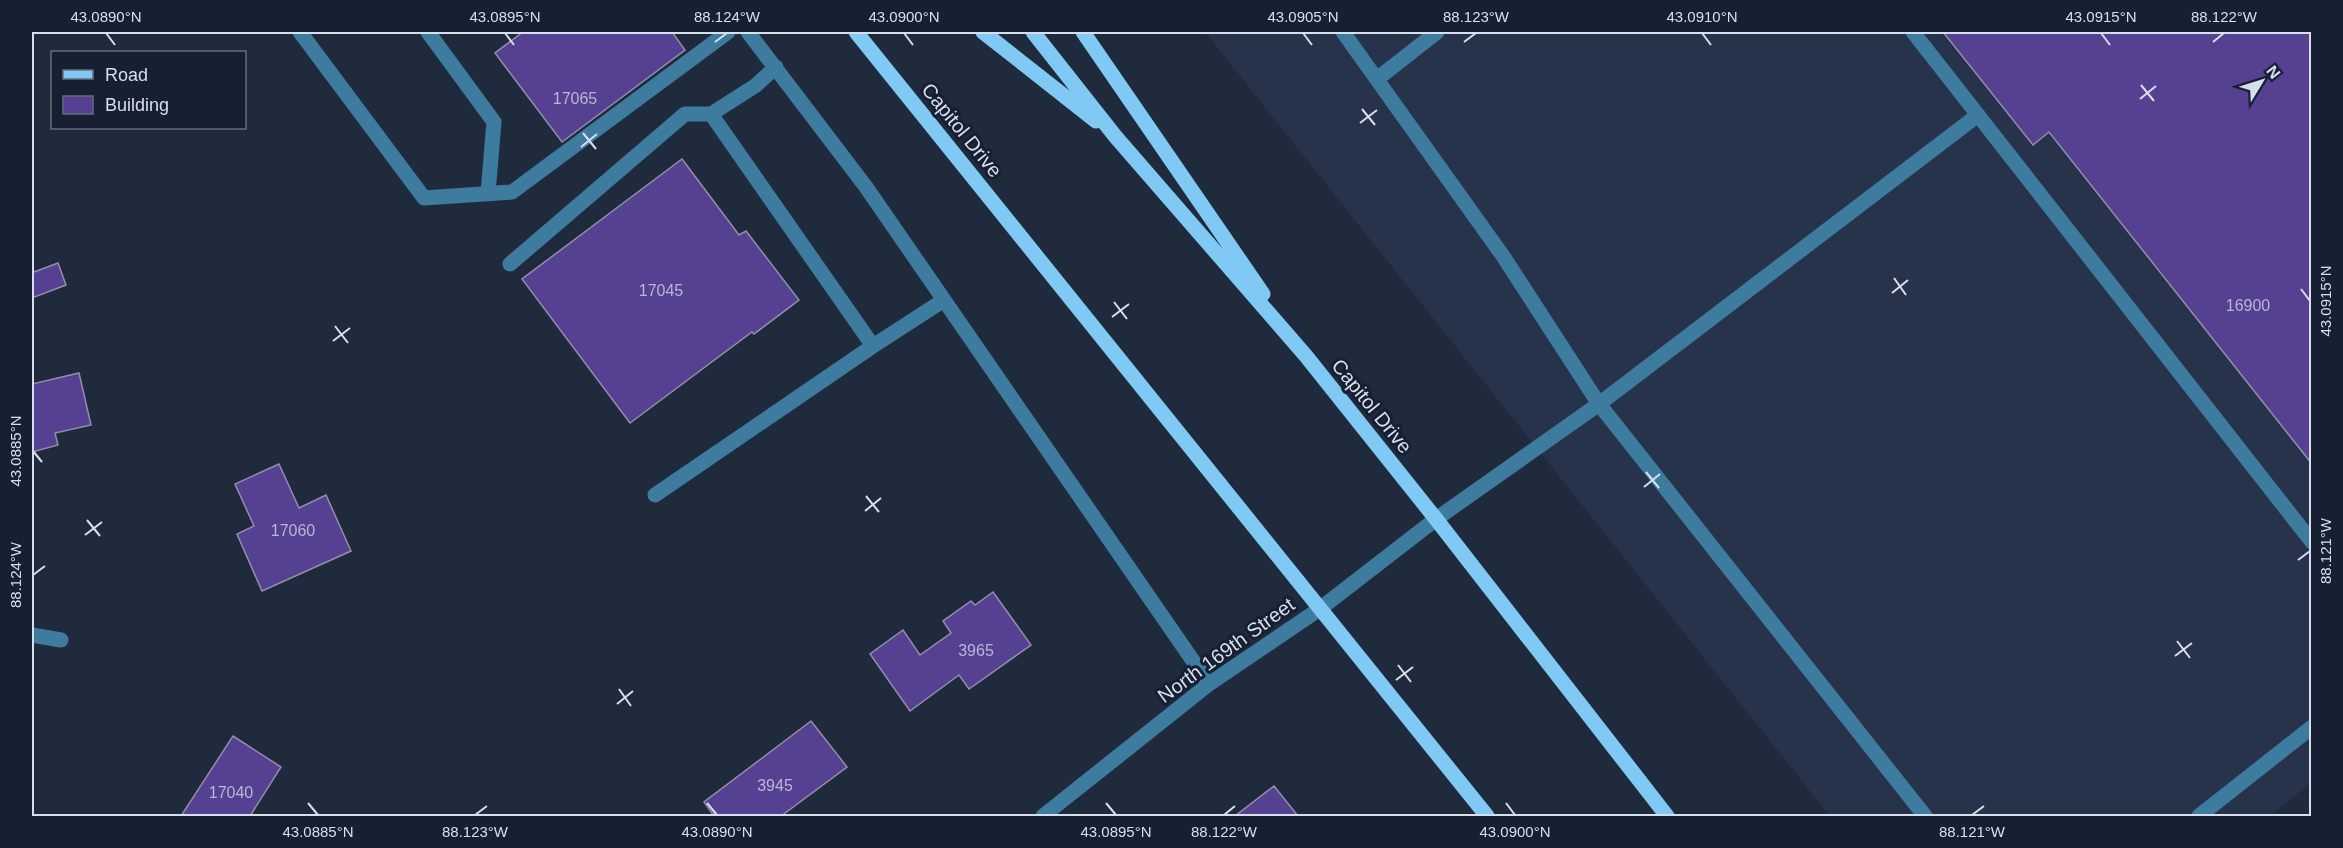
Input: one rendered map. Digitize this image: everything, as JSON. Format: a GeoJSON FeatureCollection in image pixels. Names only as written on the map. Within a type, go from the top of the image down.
{"type":"FeatureCollection","features":[{"type":"Feature","properties":{"kind":"main road","name":"Capitol Drive"},"geometry":{"type":"LineString","coordinates":[[856,32],[1487,816]]}},
{"type":"Feature","properties":{"kind":"main road"},"geometry":{"type":"LineString","coordinates":[[982,32],[1115,136]]}},
{"type":"Feature","properties":{"kind":"main road","name":"Capitol Drive"},"geometry":{"type":"LineString","coordinates":[[1033,32],[1115,136],[1305,356],[1436,519],[1667,816]]}},
{"type":"Feature","properties":{"kind":"main road"},"geometry":{"type":"LineString","coordinates":[[1083,32],[1305,356]]}},
{"type":"Feature","properties":{"kind":"street"},"geometry":{"type":"LineString","coordinates":[[300,32],[423,198],[512,192],[728,32]]}},
{"type":"Feature","properties":{"kind":"street"},"geometry":{"type":"LineString","coordinates":[[428,32],[494,122],[488,194]]}},
{"type":"Feature","properties":{"kind":"street"},"geometry":{"type":"LineString","coordinates":[[748,32],[861,180],[1209,684]]}},
{"type":"Feature","properties":{"kind":"street"},"geometry":{"type":"LineString","coordinates":[[1343,32],[1503,256],[1599,404],[1924,816]]}},
{"type":"Feature","properties":{"kind":"street"},"geometry":{"type":"LineString","coordinates":[[1377,79],[1437,32]]}},
{"type":"Feature","properties":{"kind":"street"},"geometry":{"type":"LineString","coordinates":[[1913,32],[2312,542]]}},
{"type":"Feature","properties":{"kind":"street"},"geometry":{"type":"LineString","coordinates":[[510,264],[685,114],[711,114],[755,86],[776,67]]}},
{"type":"Feature","properties":{"kind":"street"},"geometry":{"type":"LineString","coordinates":[[711,114],[873,346]]}},
{"type":"Feature","properties":{"kind":"street","name":"North 169th Street"},"geometry":{"type":"LineString","coordinates":[[1043,816],[1209,684],[1321,608],[1436,519],[1599,404],[1978,114]]}},
{"type":"Feature","properties":{"kind":"street"},"geometry":{"type":"LineString","coordinates":[[655,495],[944,300]]}},
{"type":"Feature","properties":{"kind":"street"},"geometry":{"type":"LineString","coordinates":[[32,635],[61,640]]}},
{"type":"Feature","properties":{"kind":"street"},"geometry":{"type":"LineString","coordinates":[[2199,816],[2312,727]]}},
{"type":"Feature","properties":{"kind":"shaded area"},"geometry":{"type":"Polygon","coordinates":[[[1205,32],[2311,32],[2311,783],[2270,816],[1830,816],[1205,32]]]}},
{"type":"Feature","properties":{"kind":"building"},"geometry":{"type":"Polygon","coordinates":[[[523,32],[672,32],[685,50],[562,142],[495,53],[523,32]]]}},
{"type":"Feature","properties":{"kind":"building"},"geometry":{"type":"Polygon","coordinates":[[[1943,32],[2312,32],[2312,464],[2049,132],[2033,145],[1943,32]]]}},
{"type":"Feature","properties":{"kind":"building"},"geometry":{"type":"Polygon","coordinates":[[[682,159],[739,235],[746,231],[799,300],[630,423],[522,279],[682,159]]]}},
{"type":"Feature","properties":{"kind":"building"},"geometry":{"type":"Polygon","coordinates":[[[58,263],[66,285],[32,298],[32,266],[34,272],[58,263]]]}},
{"type":"Feature","properties":{"kind":"building"},"geometry":{"type":"Polygon","coordinates":[[[79,373],[91,425],[55,433],[58,445],[32,452],[32,384],[79,373]]]}},
{"type":"Feature","properties":{"kind":"building"},"geometry":{"type":"Polygon","coordinates":[[[279,464],[299,508],[326,495],[351,551],[262,591],[237,534],[254,526],[235,484],[279,464]]]}},
{"type":"Feature","properties":{"kind":"building"},"geometry":{"type":"Polygon","coordinates":[[[993,592],[1031,645],[969,689],[959,675],[910,711],[870,654],[903,630],[920,655],[951,633],[943,621],[971,601],[975,605],[993,592]]]}},
{"type":"Feature","properties":{"kind":"building"},"geometry":{"type":"Polygon","coordinates":[[[811,721],[847,767],[781,816],[714,816],[704,802],[811,721]]]}},
{"type":"Feature","properties":{"kind":"building"},"geometry":{"type":"Polygon","coordinates":[[[233,736],[281,767],[250,816],[181,816],[233,736]]]}},
{"type":"Feature","properties":{"kind":"building"},"geometry":{"type":"Polygon","coordinates":[[[1274,786],[1298,816],[1235,816],[1274,786]]]}}]}
